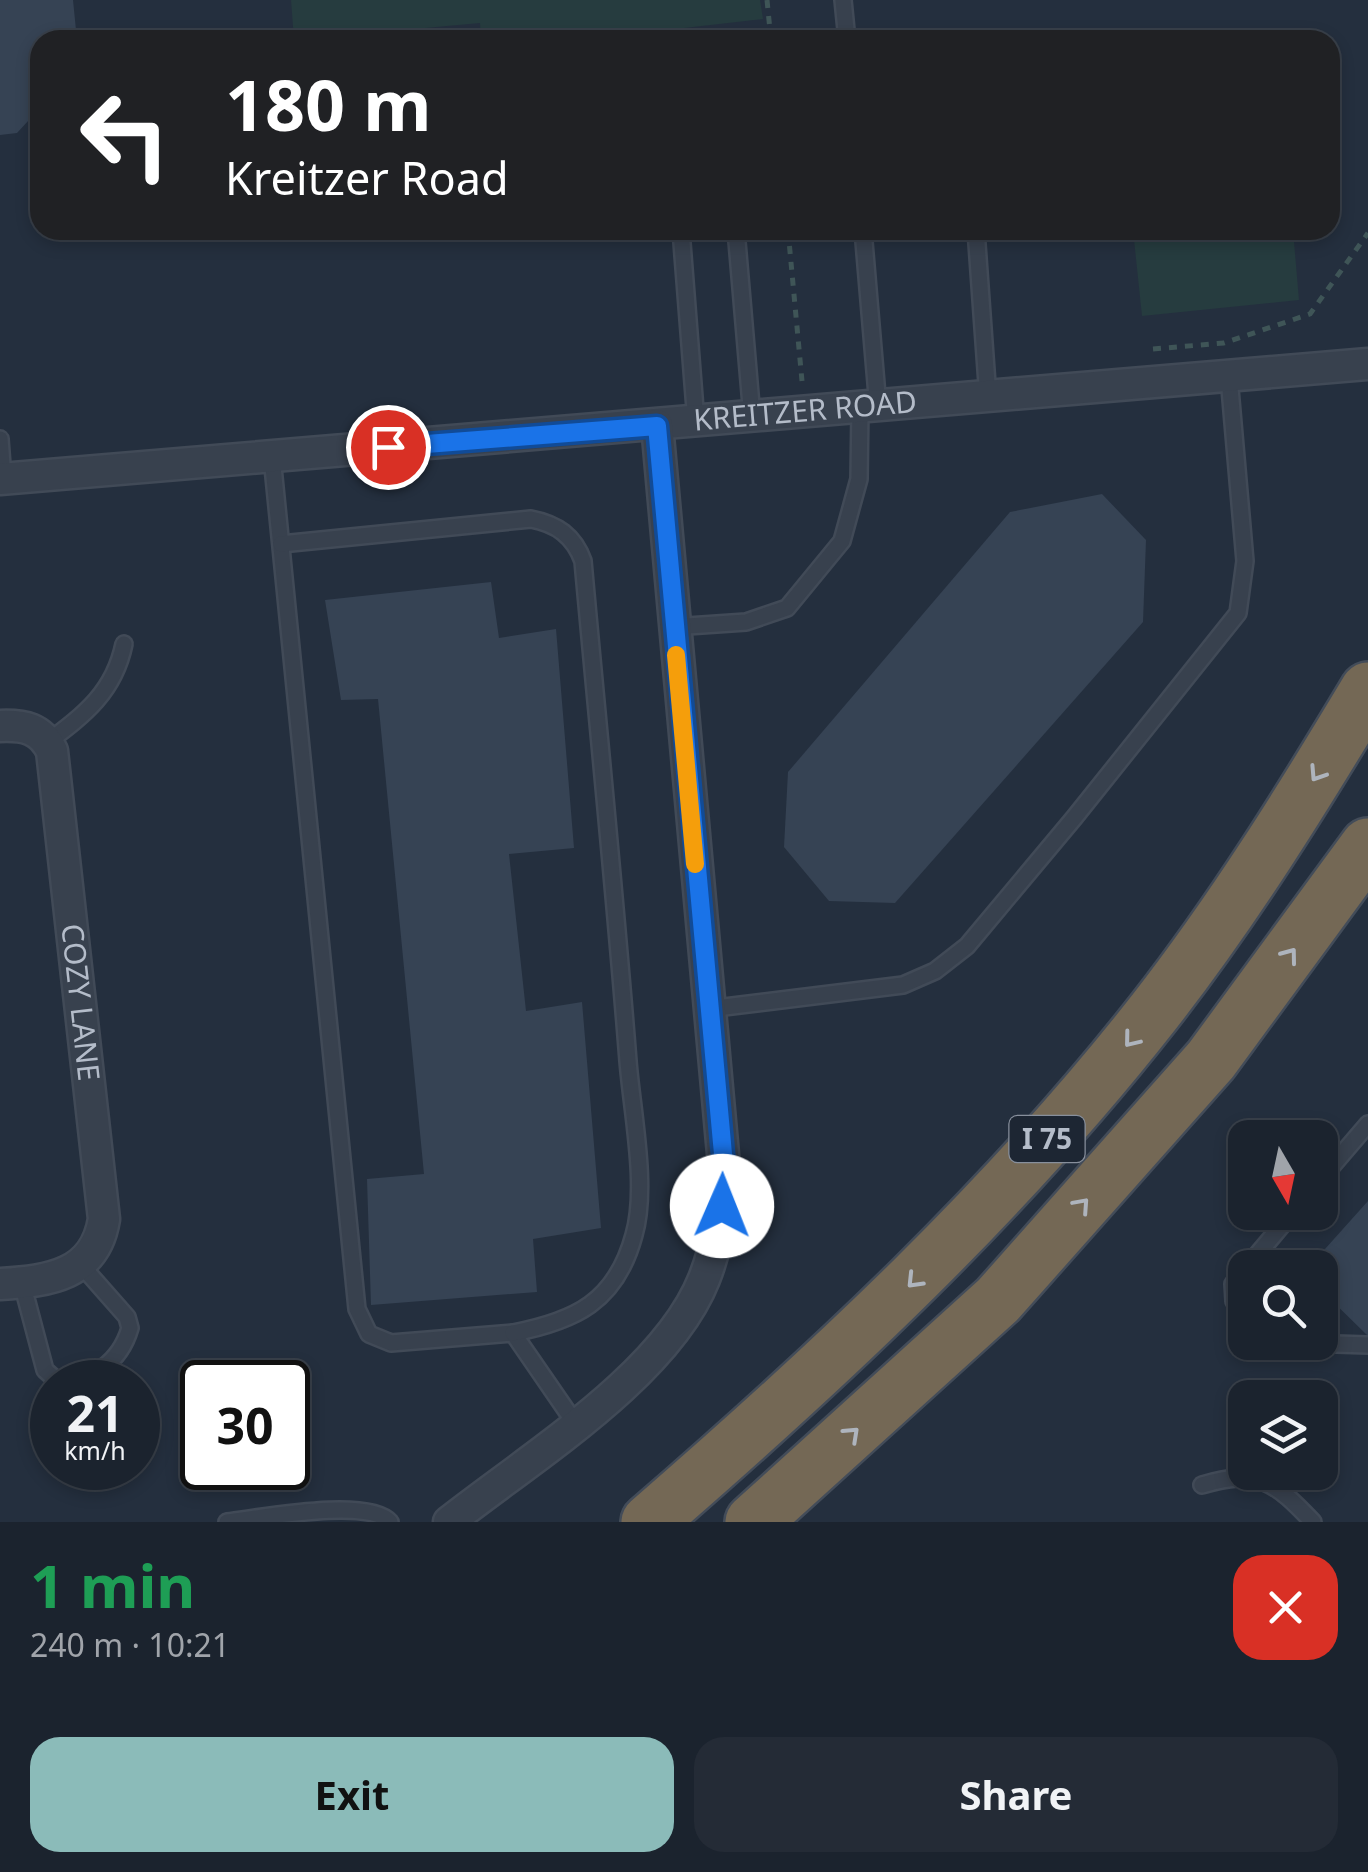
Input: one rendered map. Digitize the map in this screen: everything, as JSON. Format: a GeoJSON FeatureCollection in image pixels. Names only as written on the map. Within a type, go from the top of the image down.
{"type":"FeatureCollection","features":[{"type":"Feature","properties":{"kind":"highway","name":"I 75"},"geometry":{"type":"LineString","coordinates":[[649,1522],[902,1293],[1082,1100],[1156,1010],[1263,858],[1368,690]]}},
{"type":"Feature","properties":{"kind":"highway","name":"I 75"},"geometry":{"type":"LineString","coordinates":[[753,1522],[998,1300],[1211,1060],[1368,846]]}},
{"type":"Feature","properties":{"kind":"highway"},"geometry":{"type":"LineString","coordinates":[[768,1522],[808,1476]]}},
{"type":"Feature","properties":{"kind":"street","name":"KREITZER ROAD"},"geometry":{"type":"LineString","coordinates":[[1,479],[1368,364]]}},
{"type":"Feature","properties":{"kind":"street"},"geometry":{"type":"LineString","coordinates":[[449,1522],[651,1359],[703,1282],[715,1246],[724,1165],[672,628],[657,426]]}},
{"type":"Feature","properties":{"kind":"street"},"geometry":{"type":"LineString","coordinates":[[0,726],[21,725],[38,732],[48,742]]}},
{"type":"Feature","properties":{"kind":"street","name":"COZY LANE"},"geometry":{"type":"LineString","coordinates":[[48,742],[63,824],[104,1219],[86,1263]]}},
{"type":"Feature","properties":{"kind":"street"},"geometry":{"type":"LineString","coordinates":[[11,1283],[86,1263]]}},
{"type":"Feature","properties":{"kind":"lane"},"geometry":{"type":"LineString","coordinates":[[843,0],[846,30]]}},
{"type":"Feature","properties":{"kind":"lane"},"geometry":{"type":"LineString","coordinates":[[682,240],[696,422]]}},
{"type":"Feature","properties":{"kind":"lane"},"geometry":{"type":"LineString","coordinates":[[737,240],[752,418]]}},
{"type":"Feature","properties":{"kind":"lane"},"geometry":{"type":"LineString","coordinates":[[672,628],[746,622],[788,608],[842,540],[860,479],[869,408],[863,240]]}},
{"type":"Feature","properties":{"kind":"lane"},"geometry":{"type":"LineString","coordinates":[[977,240],[988,398]]}},
{"type":"Feature","properties":{"kind":"lane"},"geometry":{"type":"LineString","coordinates":[[708,1008],[903,986],[935,971],[968,946],[1074,818],[1238,613],[1245,561],[1229,376]]}},
{"type":"Feature","properties":{"kind":"lane"},"geometry":{"type":"LineString","coordinates":[[0,439],[1,479]]}},
{"type":"Feature","properties":{"kind":"lane"},"geometry":{"type":"LineString","coordinates":[[272,457],[356,1309],[368,1334],[392,1343],[513,1333],[562,1323],[593,1302],[619,1269],[638,1221],[622,977],[583,561],[569,536],[557,527],[531,520],[281,544]]}},
{"type":"Feature","properties":{"kind":"lane"},"geometry":{"type":"LineString","coordinates":[[48,742],[102,699],[119,668],[124,644]]}},
{"type":"Feature","properties":{"kind":"lane"},"geometry":{"type":"LineString","coordinates":[[1338,1159],[1368,1124]]}},
{"type":"Feature","properties":{"kind":"lane"},"geometry":{"type":"LineString","coordinates":[[1261,1250],[1278,1230]]}},
{"type":"Feature","properties":{"kind":"lane"},"geometry":{"type":"LineString","coordinates":[[11,1283],[45,1370],[55,1379],[86,1378],[115,1356],[130,1328],[127,1317],[86,1263]]}},
{"type":"Feature","properties":{"kind":"lane"},"geometry":{"type":"LineString","coordinates":[[513,1333],[575,1423]]}},
{"type":"Feature","properties":{"kind":"lane"},"geometry":{"type":"LineString","coordinates":[[1338,1344],[1368,1345]]}},
{"type":"Feature","properties":{"kind":"lane"},"geometry":{"type":"LineString","coordinates":[[1202,1484],[1229,1476],[1257,1477],[1282,1490],[1313,1522]]}},
{"type":"Feature","properties":{"kind":"lane"},"geometry":{"type":"LineString","coordinates":[[227,1522],[358,1510],[383,1514],[390,1522]]}},
{"type":"Feature","properties":{"kind":"path"},"geometry":{"type":"LineString","coordinates":[[767,0],[770,30]]}},
{"type":"Feature","properties":{"kind":"path"},"geometry":{"type":"LineString","coordinates":[[1140,350],[1224,343],[1310,314],[1368,232]]}},
{"type":"Feature","properties":{"kind":"path"},"geometry":{"type":"LineString","coordinates":[[789,240],[805,413]]}},
{"type":"Feature","properties":{"kind":"green space"},"geometry":{"type":"Polygon","coordinates":[[[291,0],[760,0],[763,19],[667,30],[480,30],[480,23],[403,30],[293,30],[291,0]]]}},
{"type":"Feature","properties":{"kind":"green space"},"geometry":{"type":"Polygon","coordinates":[[[1134,240],[1294,240],[1299,300],[1142,316],[1134,240]]]}},
{"type":"Feature","properties":{"kind":"building"},"geometry":{"type":"Polygon","coordinates":[[[0,0],[73,0],[76,30],[30,30],[30,119],[17,133],[0,135],[0,0]]]}},
{"type":"Feature","properties":{"kind":"building"},"geometry":{"type":"Polygon","coordinates":[[[1102,494],[1146,540],[1143,622],[895,903],[829,901],[784,847],[788,772],[1010,512],[1102,494]]]}},
{"type":"Feature","properties":{"kind":"building"},"geometry":{"type":"Polygon","coordinates":[[[491,582],[499,638],[556,629],[574,848],[509,854],[526,1011],[582,1002],[601,1228],[533,1239],[537,1292],[371,1305],[367,1179],[424,1174],[378,699],[341,700],[325,600],[491,582]]]}},
{"type":"Feature","properties":{"kind":"building"},"geometry":{"type":"Polygon","coordinates":[[[1368,1201],[1368,1336],[1338,1307],[1338,1250],[1324,1250],[1368,1201]]]}},
{"type":"Feature","properties":{"kind":"slow traffic"},"geometry":{"type":"LineString","coordinates":[[676,655],[695,864]]}},
{"type":"Feature","properties":{"kind":"route"},"geometry":{"type":"LineString","coordinates":[[388,447],[657,426],[672,628],[724,1165],[722,1206]]}}]}
